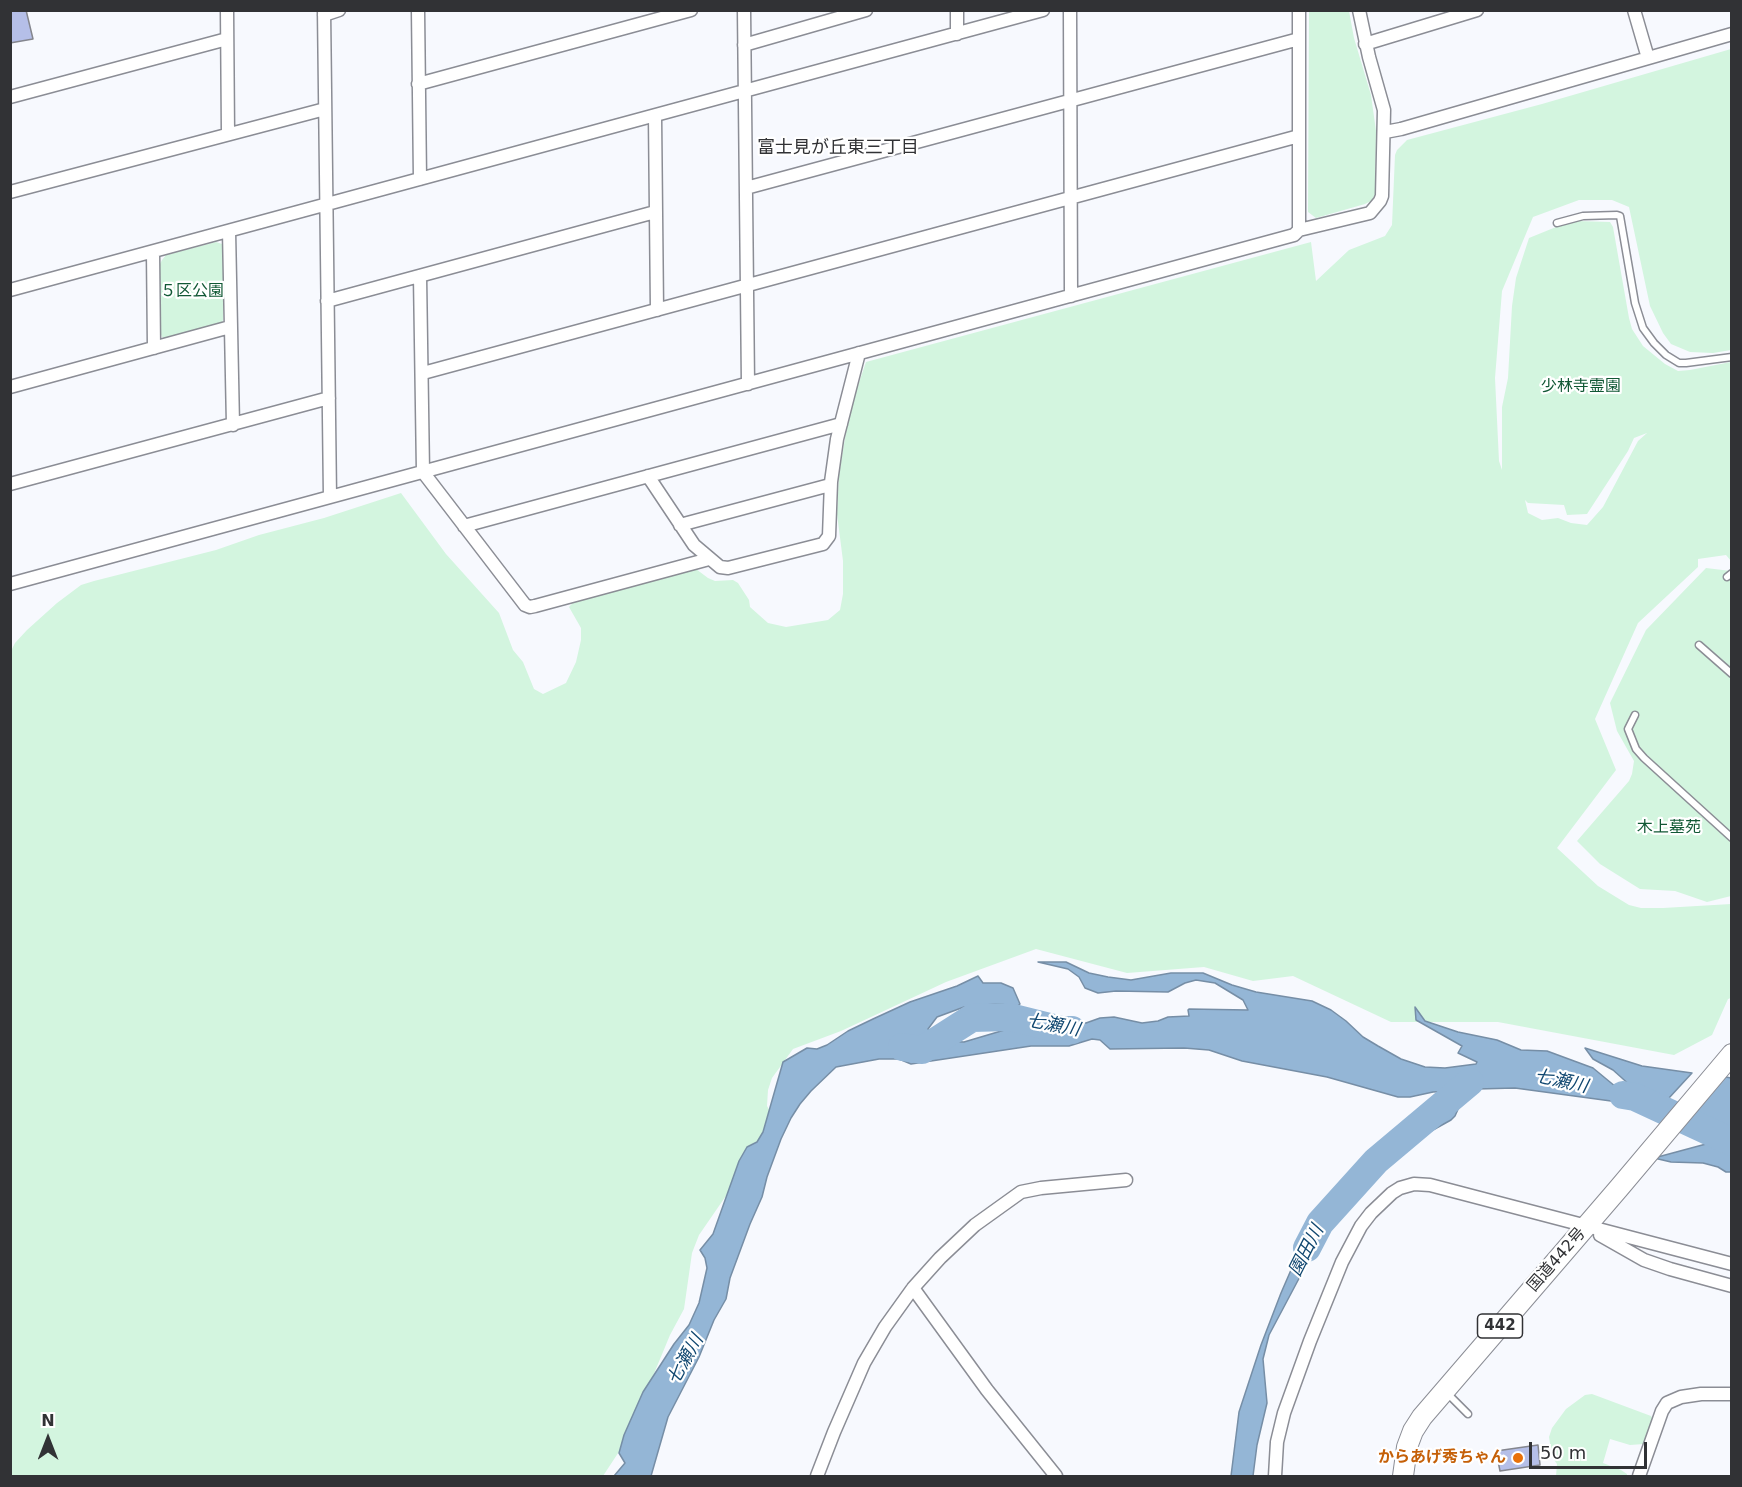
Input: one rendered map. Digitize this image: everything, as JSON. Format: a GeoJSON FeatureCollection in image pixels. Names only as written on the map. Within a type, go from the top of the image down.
{"type":"FeatureCollection","features":[{"type":"Feature","properties":{"kind":"highway","name":"国道442号"},"geometry":{"type":"LineString","coordinates":[[1403,1476],[1407,1448],[1413,1431],[1444,1391],[1731,1054]]}},
{"type":"Feature","properties":{"kind":"street"},"geometry":{"type":"LineString","coordinates":[[226,10],[228,134]]}},
{"type":"Feature","properties":{"kind":"street"},"geometry":{"type":"LineString","coordinates":[[330,497],[324,13],[339,10]]}},
{"type":"Feature","properties":{"kind":"street"},"geometry":{"type":"LineString","coordinates":[[418,10],[420,179]]}},
{"type":"Feature","properties":{"kind":"street"},"geometry":{"type":"LineString","coordinates":[[418,84],[653,16],[691,10]]}},
{"type":"Feature","properties":{"kind":"street"},"geometry":{"type":"LineString","coordinates":[[744,10],[748,384]]}},
{"type":"Feature","properties":{"kind":"street"},"geometry":{"type":"LineString","coordinates":[[744,45],[866,10]]}},
{"type":"Feature","properties":{"kind":"street"},"geometry":{"type":"LineString","coordinates":[[957,10],[957,34]]}},
{"type":"Feature","properties":{"kind":"street"},"geometry":{"type":"LineString","coordinates":[[10,290],[1043,10]]}},
{"type":"Feature","properties":{"kind":"street"},"geometry":{"type":"LineString","coordinates":[[1070,10],[1071,296]]}},
{"type":"Feature","properties":{"kind":"street"},"geometry":{"type":"LineString","coordinates":[[1299,10],[1299,230]]}},
{"type":"Feature","properties":{"kind":"street"},"geometry":{"type":"LineString","coordinates":[[10,584],[1294,235],[1299,230],[1370,213],[1382,196],[1384,110],[1365,44],[1359,10]]}},
{"type":"Feature","properties":{"kind":"street"},"geometry":{"type":"LineString","coordinates":[[1365,44],[1477,10]]}},
{"type":"Feature","properties":{"kind":"street"},"geometry":{"type":"LineString","coordinates":[[1634,10],[1648,58]]}},
{"type":"Feature","properties":{"kind":"street"},"geometry":{"type":"LineString","coordinates":[[1385,132],[1731,34]]}},
{"type":"Feature","properties":{"kind":"street"},"geometry":{"type":"LineString","coordinates":[[10,97],[227,39]]}},
{"type":"Feature","properties":{"kind":"street"},"geometry":{"type":"LineString","coordinates":[[746,188],[1299,39]]}},
{"type":"Feature","properties":{"kind":"street"},"geometry":{"type":"LineString","coordinates":[[10,192],[325,108]]}},
{"type":"Feature","properties":{"kind":"street"},"geometry":{"type":"LineString","coordinates":[[655,116],[657,310]]}},
{"type":"Feature","properties":{"kind":"street"},"geometry":{"type":"LineString","coordinates":[[423,373],[1299,136]]}},
{"type":"Feature","properties":{"kind":"street"},"geometry":{"type":"LineString","coordinates":[[327,301],[655,212]]}},
{"type":"Feature","properties":{"kind":"street"},"geometry":{"type":"LineString","coordinates":[[229,231],[233,425]]}},
{"type":"Feature","properties":{"kind":"street"},"geometry":{"type":"LineString","coordinates":[[153,252],[154,348]]}},
{"type":"Feature","properties":{"kind":"street"},"geometry":{"type":"LineString","coordinates":[[420,276],[423,472],[525,605],[530,607],[709,559]]}},
{"type":"Feature","properties":{"kind":"street"},"geometry":{"type":"LineString","coordinates":[[10,387],[230,327]]}},
{"type":"Feature","properties":{"kind":"street"},"geometry":{"type":"LineString","coordinates":[[648,476],[693,544],[720,567],[728,568],[823,544],[829,536],[830,485],[840,424],[859,354]]}},
{"type":"Feature","properties":{"kind":"street"},"geometry":{"type":"LineString","coordinates":[[10,484],[329,398]]}},
{"type":"Feature","properties":{"kind":"street"},"geometry":{"type":"LineString","coordinates":[[464,526],[840,424]]}},
{"type":"Feature","properties":{"kind":"street"},"geometry":{"type":"LineString","coordinates":[[680,525],[830,485]]}},
{"type":"Feature","properties":{"kind":"street"},"geometry":{"type":"LineString","coordinates":[[817,1476],[864,1363],[885,1327],[913,1288],[940,1258],[975,1226],[1022,1192],[1126,1180]]}},
{"type":"Feature","properties":{"kind":"street"},"geometry":{"type":"LineString","coordinates":[[1275,1476],[1277,1442],[1284,1413],[1338,1272],[1361,1226],[1392,1192],[1400,1188],[1414,1184],[1430,1185],[1731,1264]]}},
{"type":"Feature","properties":{"kind":"street"},"geometry":{"type":"LineString","coordinates":[[1586,1227],[1644,1260],[1731,1286]]}},
{"type":"Feature","properties":{"kind":"street"},"geometry":{"type":"LineString","coordinates":[[913,1288],[987,1390],[1056,1476]]}},
{"type":"Feature","properties":{"kind":"street"},"geometry":{"type":"LineString","coordinates":[[1639,1476],[1662,1411],[1667,1403],[1694,1395],[1731,1394]]}},
{"type":"Feature","properties":{"kind":"lane"},"geometry":{"type":"LineString","coordinates":[[1557,223],[1583,216],[1620,216],[1635,303],[1643,328],[1654,343],[1666,355],[1679,363],[1731,357]]}},
{"type":"Feature","properties":{"kind":"lane"},"geometry":{"type":"LineString","coordinates":[[1699,645],[1731,674]]}},
{"type":"Feature","properties":{"kind":"lane"},"geometry":{"type":"LineString","coordinates":[[1635,715],[1628,729],[1636,749],[1731,838]]}},
{"type":"Feature","properties":{"kind":"lane"},"geometry":{"type":"LineString","coordinates":[[1444,1391],[1468,1414]]}},
{"type":"Feature","properties":{"kind":"green space"},"geometry":{"type":"Polygon","coordinates":[[[1309,11],[1349,11],[1354,38],[1371,95],[1376,131],[1375,195],[1371,201],[1316,218],[1308,212],[1309,11]]]}},
{"type":"Feature","properties":{"kind":"green space","name":"少林寺霊園"},"geometry":{"type":"Polygon","coordinates":[[[1731,49],[1731,350],[1713,353],[1690,352],[1671,344],[1650,306],[1629,207],[1612,200],[1579,200],[1533,217],[1502,291],[1495,378],[1499,461],[1502,470],[1502,407],[1508,378],[1516,278],[1529,238],[1578,221],[1610,222],[1613,227],[1629,318],[1632,329],[1643,346],[1665,364],[1678,371],[1731,362],[1731,561],[1726,555],[1698,559],[1698,567],[1638,623],[1595,719],[1616,770],[1557,848],[1598,886],[1629,905],[1641,908],[1663,908],[1731,904],[1731,998],[1728,999],[1712,1035],[1674,1055],[1498,1022],[1391,1022],[1293,976],[1253,981],[1204,967],[1127,973],[1036,949],[946,982],[841,1031],[793,1049],[772,1078],[768,1090],[767,1106],[771,1113],[772,1129],[699,1235],[692,1253],[684,1309],[670,1335],[626,1441],[603,1476],[11,1476],[10,653],[15,643],[27,630],[57,603],[81,585],[216,550],[401,493],[446,554],[499,613],[513,650],[523,662],[534,689],[543,694],[566,683],[576,662],[581,628],[569,607],[578,597],[692,566],[715,581],[733,580],[738,583],[749,600],[750,607],[768,623],[786,627],[828,620],[840,610],[843,594],[843,561],[837,514],[839,474],[850,409],[866,362],[1311,242],[1316,281],[1349,250],[1385,236],[1392,225],[1395,155],[1407,140],[1542,104],[1731,49]],[[1647,433],[1634,438],[1587,514],[1567,515],[1564,505],[1528,503],[1525,500],[1528,513],[1542,520],[1558,518],[1571,523],[1587,525],[1603,507],[1638,441],[1647,433]]]}},
{"type":"Feature","properties":{"kind":"green space","name":"５区公園"},"geometry":{"type":"Polygon","coordinates":[[[216,242],[222,244],[224,250],[223,320],[219,327],[167,340],[160,332],[160,264],[162,260],[166,255],[216,242]]]}},
{"type":"Feature","properties":{"kind":"green space","name":"木上墓苑"},"geometry":{"type":"Polygon","coordinates":[[[1706,568],[1731,571],[1731,896],[1707,902],[1675,891],[1640,889],[1600,864],[1577,841],[1629,781],[1632,774],[1634,761],[1617,731],[1610,703],[1646,630],[1706,568]]]}},
{"type":"Feature","properties":{"kind":"green space"},"geometry":{"type":"Polygon","coordinates":[[[1592,1394],[1651,1416],[1655,1423],[1654,1433],[1644,1444],[1630,1445],[1610,1439],[1603,1463],[1621,1470],[1627,1476],[1556,1476],[1557,1464],[1552,1457],[1549,1437],[1552,1428],[1566,1409],[1585,1395],[1592,1394]]]}},
{"type":"Feature","properties":{"kind":"water"},"geometry":{"type":"Polygon","coordinates":[[[1038,962],[1066,962],[1089,973],[1131,980],[1171,973],[1203,973],[1256,992],[1312,1001],[1331,1010],[1363,1037],[1378,1046],[1401,1059],[1425,1067],[1445,1068],[1477,1062],[1458,1053],[1462,1046],[1416,1020],[1415,1007],[1425,1021],[1458,1032],[1497,1040],[1521,1050],[1547,1051],[1593,1068],[1616,1087],[1632,1087],[1613,1070],[1593,1059],[1585,1048],[1642,1066],[1692,1073],[1657,1111],[1611,1101],[1515,1088],[1477,1089],[1464,1096],[1451,1120],[1424,1135],[1407,1140],[1384,1157],[1312,1254],[1269,1335],[1263,1359],[1267,1403],[1257,1445],[1253,1476],[1231,1476],[1239,1412],[1281,1293],[1313,1224],[1320,1218],[1340,1209],[1374,1152],[1385,1142],[1419,1129],[1444,1114],[1453,1099],[1454,1091],[1398,1097],[1327,1077],[1242,1061],[1209,1050],[1110,1049],[1100,1040],[1092,1039],[1069,1046],[1031,1046],[911,1064],[899,1059],[879,1059],[836,1067],[800,1104],[781,1139],[762,1197],[730,1278],[726,1299],[668,1417],[651,1476],[614,1476],[625,1463],[619,1453],[624,1435],[643,1392],[689,1325],[699,1303],[707,1268],[700,1250],[713,1234],[739,1161],[747,1147],[757,1142],[763,1132],[783,1062],[807,1048],[817,1049],[827,1045],[848,1031],[910,1002],[957,986],[978,976],[983,983],[1001,983],[1013,988],[1020,1004],[1014,1009],[1003,1004],[964,1007],[937,1017],[928,1029],[940,1041],[964,1042],[1018,1026],[1049,1022],[1086,1023],[1100,1018],[1114,1017],[1142,1023],[1168,1017],[1189,1016],[1189,1009],[1248,1010],[1243,1000],[1215,983],[1196,980],[1168,992],[1098,993],[1085,988],[1079,977],[1068,969],[1038,962]]]}},
{"type":"Feature","properties":{"kind":"water"},"geometry":{"type":"Polygon","coordinates":[[[1721,1076],[1731,1078],[1731,1172],[1703,1163],[1671,1162],[1654,1158],[1706,1144],[1712,1140],[1705,1134],[1681,1124],[1721,1076]]]}},
{"type":"Feature","properties":{"kind":"building"},"geometry":{"type":"Polygon","coordinates":[[[10,10],[26,10],[33,39],[10,43],[10,10]]]}},
{"type":"Feature","properties":{"kind":"building","name":"からあげ秀ちゃん"},"geometry":{"type":"Polygon","coordinates":[[[1538,1445],[1540,1465],[1500,1471],[1496,1451],[1538,1445]]]}},
{"type":"Feature","properties":{"kind":"waterway","name":"七瀬川"},"geometry":{"type":"LineString","coordinates":[[902,1047],[922,1050],[972,1018],[1010,1017],[1062,1030],[1072,1030]]}},
{"type":"Feature","properties":{"kind":"waterway","name":"園田川"},"geometry":{"type":"LineString","coordinates":[[1307,1248],[1320,1223],[1376,1161],[1470,1082]]}},
{"type":"Feature","properties":{"kind":"waterway","name":"七瀬川"},"geometry":{"type":"LineString","coordinates":[[1623,1095],[1635,1097],[1732,1142]]}},
{"type":"Feature","properties":{"kind":"place","name":"からあげ秀ちゃん"},"geometry":{"type":"Point","coordinates":[1518,1458]}},
{"type":"Feature","properties":{"kind":"district","name":"富士見が丘東三丁目"},"geometry":{"type":"Point","coordinates":[838,148]}}]}
